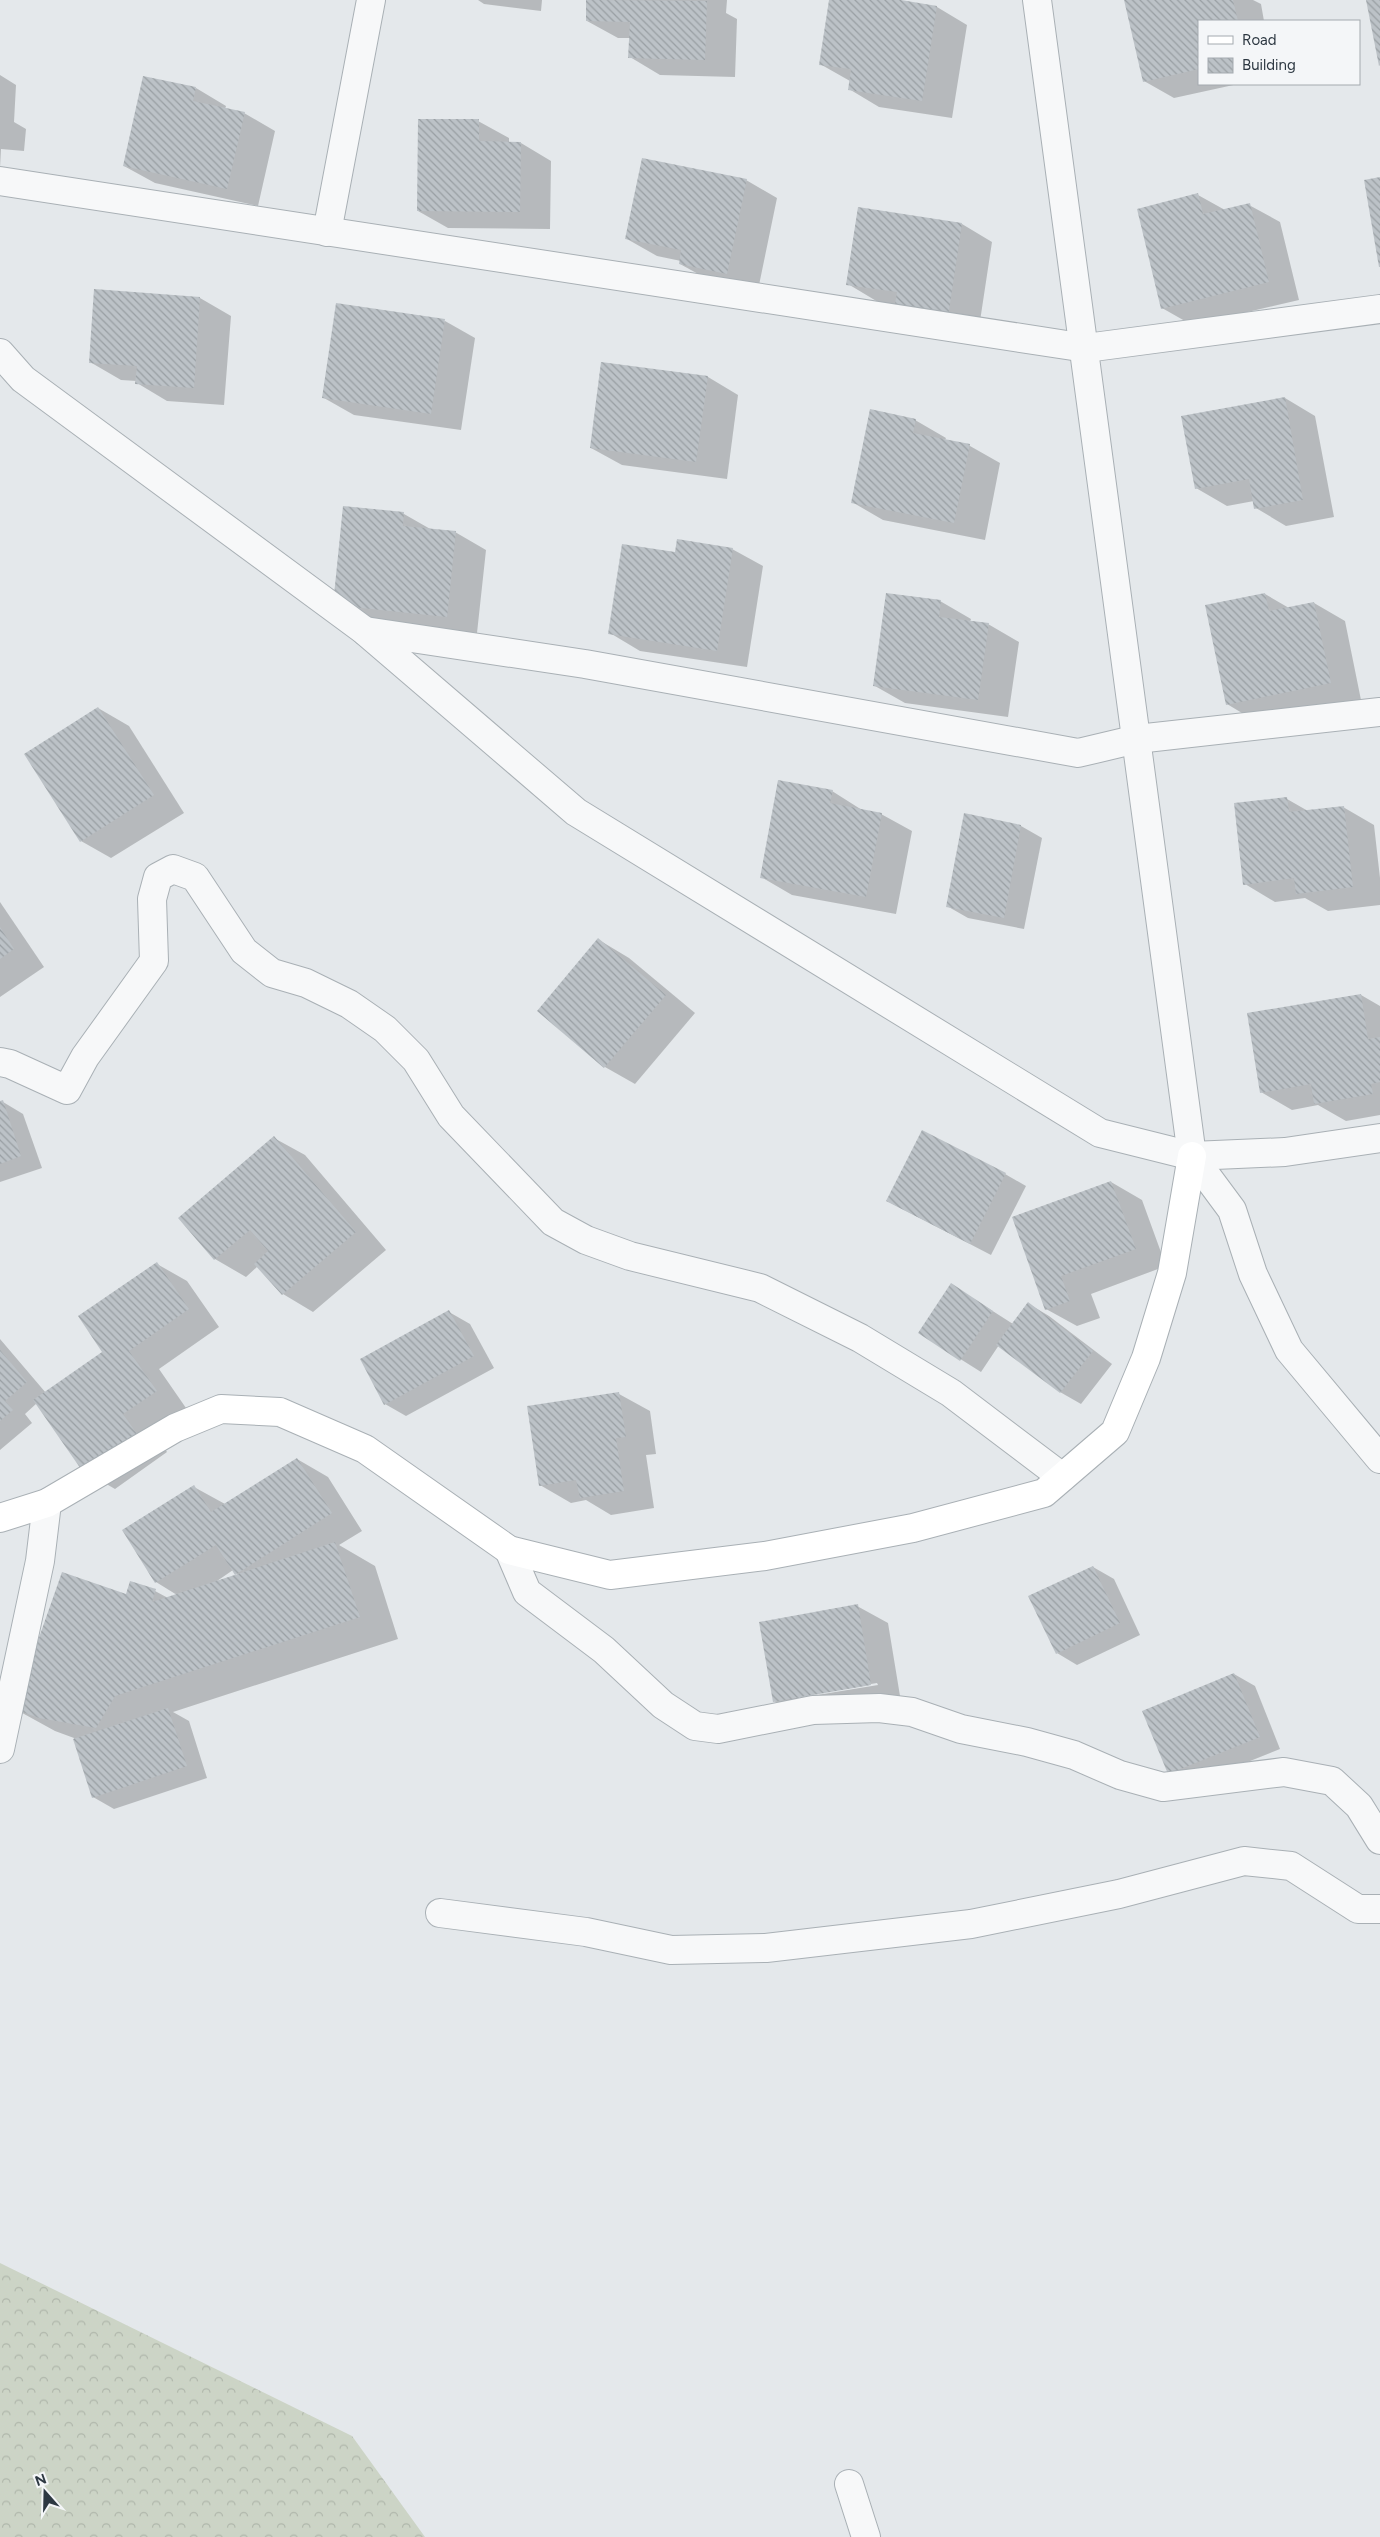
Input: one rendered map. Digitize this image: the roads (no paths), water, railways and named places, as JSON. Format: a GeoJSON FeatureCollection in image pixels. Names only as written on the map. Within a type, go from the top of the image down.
{"type":"FeatureCollection","features":[{"type":"Feature","properties":{"kind":"street"},"geometry":{"type":"LineString","coordinates":[[327,232],[371,0]]}},
{"type":"Feature","properties":{"kind":"street"},"geometry":{"type":"LineString","coordinates":[[0,1518],[47,1503],[175,1428],[221,1409],[280,1412],[365,1449],[509,1550],[610,1575],[765,1556],[913,1528],[1044,1494],[1115,1432],[1146,1358],[1172,1273],[1192,1156],[1086,348],[1037,0]]}},
{"type":"Feature","properties":{"kind":"street"},"geometry":{"type":"LineString","coordinates":[[0,181],[1086,348],[1380,309]]}},
{"type":"Feature","properties":{"kind":"street"},"geometry":{"type":"LineString","coordinates":[[0,353],[23,379],[365,631],[576,812],[1100,1133],[1192,1156],[1286,1152],[1380,1138]]}},
{"type":"Feature","properties":{"kind":"street"},"geometry":{"type":"LineString","coordinates":[[365,631],[585,664],[1078,754],[1137,739],[1380,712]]}},
{"type":"Feature","properties":{"kind":"street"},"geometry":{"type":"LineString","coordinates":[[0,1062],[10,1064],[67,1090],[85,1057],[154,961],[152,899],[158,877],[173,869],[195,877],[244,950],[272,973],[306,983],[340,999],[385,1029],[416,1060],[451,1116],[552,1222],[586,1240],[630,1256],[760,1288],[860,1338],[951,1393],[1062,1477]]}},
{"type":"Feature","properties":{"kind":"street"},"geometry":{"type":"LineString","coordinates":[[1192,1156],[1232,1210],[1253,1274],[1289,1350],[1380,1459]]}},
{"type":"Feature","properties":{"kind":"street"},"geometry":{"type":"LineString","coordinates":[[0,1749],[40,1561],[47,1503]]}},
{"type":"Feature","properties":{"kind":"street"},"geometry":{"type":"LineString","coordinates":[[509,1550],[527,1592],[604,1650],[664,1705],[695,1726],[718,1729],[813,1710],[879,1708],[912,1712],[961,1729],[1036,1744],[1074,1755],[1120,1775],[1163,1787],[1284,1772],[1332,1782],[1360,1806],[1380,1840]]}},
{"type":"Feature","properties":{"kind":"street"},"geometry":{"type":"LineString","coordinates":[[440,1913],[586,1932],[671,1950],[766,1948],[972,1924],[1119,1894],[1244,1861],[1292,1866],[1358,1909],[1380,1909]]}},
{"type":"Feature","properties":{"kind":"street"},"geometry":{"type":"LineString","coordinates":[[849,2484],[866,2537]]}}]}
